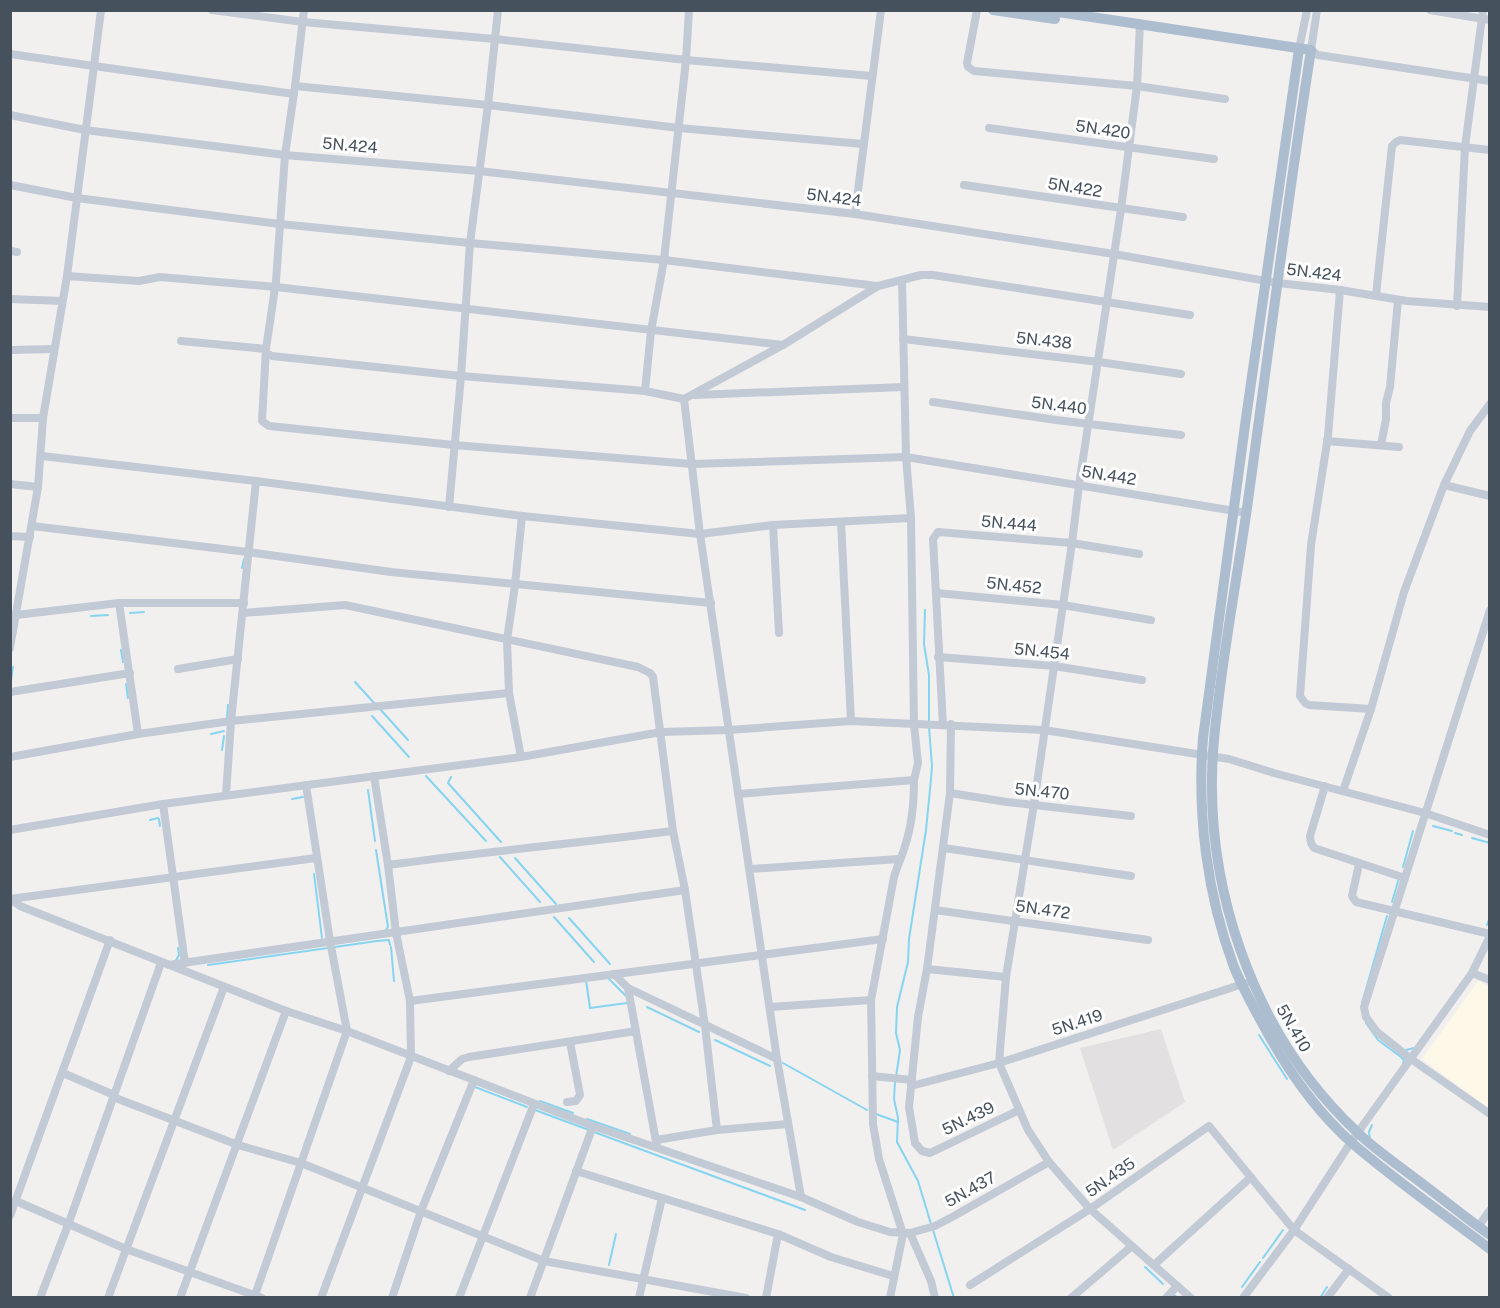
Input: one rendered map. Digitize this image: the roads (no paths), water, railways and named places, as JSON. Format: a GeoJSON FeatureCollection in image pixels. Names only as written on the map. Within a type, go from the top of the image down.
{"type":"FeatureCollection","features":[{"type":"Feature","properties":{"kind":"main road"},"geometry":{"type":"LineString","coordinates":[[1044,10],[1140,28],[1313,54],[1233,510],[1216,682]]}},
{"type":"Feature","properties":{"kind":"main road"},"geometry":{"type":"LineString","coordinates":[[994,11],[1140,28]]}},
{"type":"Feature","properties":{"kind":"main road"},"geometry":{"type":"LineString","coordinates":[[1247,983],[1221,926],[1208,870],[1203,818],[1202,756],[1246,513],[1299,53]]}},
{"type":"Feature","properties":{"kind":"main road","name":"5N.410"},"geometry":{"type":"LineString","coordinates":[[1216,682],[1213,757],[1215,834],[1219,867],[1247,983],[1299,1065],[1355,1138],[1490,1235]]}},
{"type":"Feature","properties":{"kind":"main road"},"geometry":{"type":"LineString","coordinates":[[1355,1138],[1490,1249]]}},
{"type":"Feature","properties":{"kind":"street"},"geometry":{"type":"LineString","coordinates":[[11,644],[38,487],[43,418],[67,276],[101,10]]}},
{"type":"Feature","properties":{"kind":"street"},"geometry":{"type":"LineString","coordinates":[[212,10],[303,22],[872,76]]}},
{"type":"Feature","properties":{"kind":"street"},"geometry":{"type":"LineString","coordinates":[[267,352],[276,287],[285,154],[304,10]]}},
{"type":"Feature","properties":{"kind":"street"},"geometry":{"type":"LineString","coordinates":[[448,507],[461,376],[470,243],[498,10]]}},
{"type":"Feature","properties":{"kind":"street"},"geometry":{"type":"LineString","coordinates":[[645,391],[651,331],[664,260],[686,60],[689,10]]}},
{"type":"Feature","properties":{"kind":"street"},"geometry":{"type":"LineString","coordinates":[[855,214],[881,10]]}},
{"type":"Feature","properties":{"kind":"street"},"geometry":{"type":"LineString","coordinates":[[977,10],[967,63],[968,67],[974,71],[1137,86],[1225,99]]}},
{"type":"Feature","properties":{"kind":"street"},"geometry":{"type":"LineString","coordinates":[[1299,53],[1307,10]]}},
{"type":"Feature","properties":{"kind":"street"},"geometry":{"type":"LineString","coordinates":[[1317,10],[1313,54],[1490,81]]}},
{"type":"Feature","properties":{"kind":"street"},"geometry":{"type":"LineString","coordinates":[[1430,11],[1485,16],[1473,79],[1465,147],[1457,306]]}},
{"type":"Feature","properties":{"kind":"street"},"geometry":{"type":"LineString","coordinates":[[1140,28],[1137,86],[1121,209],[1034,804],[1006,977],[999,1063],[1028,1130],[1049,1162],[1090,1209],[1191,1298]]}},
{"type":"Feature","properties":{"kind":"street"},"geometry":{"type":"LineString","coordinates":[[10,54],[294,90],[488,105],[679,128],[863,144]]}},
{"type":"Feature","properties":{"kind":"street","name":"5N.424"},"geometry":{"type":"LineString","coordinates":[[10,115],[85,130],[285,154],[480,171],[855,214],[1114,254],[1272,282],[1398,300],[1490,308]]}},
{"type":"Feature","properties":{"kind":"street","name":"5N.420"},"geometry":{"type":"LineString","coordinates":[[989,128],[1214,159]]}},
{"type":"Feature","properties":{"kind":"street"},"geometry":{"type":"LineString","coordinates":[[1376,296],[1392,146],[1400,140],[1490,150]]}},
{"type":"Feature","properties":{"kind":"street"},"geometry":{"type":"LineString","coordinates":[[10,185],[77,198],[280,224],[664,260],[878,286]]}},
{"type":"Feature","properties":{"kind":"street","name":"5N.422"},"geometry":{"type":"LineString","coordinates":[[964,185],[1183,217]]}},
{"type":"Feature","properties":{"kind":"street"},"geometry":{"type":"LineString","coordinates":[[688,397],[783,345],[878,286],[921,275],[1190,315]]}},
{"type":"Feature","properties":{"kind":"street"},"geometry":{"type":"LineString","coordinates":[[67,276],[139,281],[160,277],[276,287],[783,345]]}},
{"type":"Feature","properties":{"kind":"street"},"geometry":{"type":"LineString","coordinates":[[902,280],[906,457],[911,518],[918,763],[914,780],[912,818],[905,848],[899,859],[871,1000],[873,1124],[879,1159],[907,1234],[931,1281],[935,1298]]}},
{"type":"Feature","properties":{"kind":"street"},"geometry":{"type":"LineString","coordinates":[[1340,290],[1327,441],[1311,545],[1300,696],[1309,705],[1371,709]]}},
{"type":"Feature","properties":{"kind":"street"},"geometry":{"type":"LineString","coordinates":[[10,299],[62,301]]}},
{"type":"Feature","properties":{"kind":"street"},"geometry":{"type":"LineString","coordinates":[[1382,445],[1398,300]]}},
{"type":"Feature","properties":{"kind":"street","name":"5N.438"},"geometry":{"type":"LineString","coordinates":[[903,339],[1181,374]]}},
{"type":"Feature","properties":{"kind":"street"},"geometry":{"type":"LineString","coordinates":[[181,341],[267,352],[272,356],[688,397],[904,387]]}},
{"type":"Feature","properties":{"kind":"street"},"geometry":{"type":"LineString","coordinates":[[10,350],[54,349]]}},
{"type":"Feature","properties":{"kind":"street","name":"5N.442"},"geometry":{"type":"LineString","coordinates":[[267,352],[262,421],[269,426],[454,445],[692,464],[906,457],[1246,513]]}},
{"type":"Feature","properties":{"kind":"street"},"geometry":{"type":"LineString","coordinates":[[688,397],[692,464],[700,534],[777,1059],[801,1197]]}},
{"type":"Feature","properties":{"kind":"street","name":"5N.440"},"geometry":{"type":"LineString","coordinates":[[933,402],[1181,435]]}},
{"type":"Feature","properties":{"kind":"street"},"geometry":{"type":"LineString","coordinates":[[1343,791],[1371,709],[1404,592],[1444,485],[1470,431],[1490,404]]}},
{"type":"Feature","properties":{"kind":"street"},"geometry":{"type":"LineString","coordinates":[[10,418],[43,418]]}},
{"type":"Feature","properties":{"kind":"street"},"geometry":{"type":"LineString","coordinates":[[1327,441],[1400,447]]}},
{"type":"Feature","properties":{"kind":"street"},"geometry":{"type":"LineString","coordinates":[[42,456],[522,516],[700,534],[773,525],[911,518]]}},
{"type":"Feature","properties":{"kind":"street"},"geometry":{"type":"LineString","coordinates":[[226,795],[231,721],[256,481]]}},
{"type":"Feature","properties":{"kind":"street"},"geometry":{"type":"LineString","coordinates":[[10,484],[38,487]]}},
{"type":"Feature","properties":{"kind":"street"},"geometry":{"type":"LineString","coordinates":[[1444,485],[1490,496]]}},
{"type":"Feature","properties":{"kind":"street"},"geometry":{"type":"LineString","coordinates":[[521,757],[509,693],[507,640],[522,516]]}},
{"type":"Feature","properties":{"kind":"street"},"geometry":{"type":"LineString","coordinates":[[841,522],[851,721]]}},
{"type":"Feature","properties":{"kind":"street"},"geometry":{"type":"LineString","coordinates":[[773,525],[779,633]]}},
{"type":"Feature","properties":{"kind":"street"},"geometry":{"type":"LineString","coordinates":[[32,526],[391,572],[711,603]]}},
{"type":"Feature","properties":{"kind":"street","name":"5N.444"},"geometry":{"type":"LineString","coordinates":[[937,593],[933,539],[938,532],[1072,543],[1139,554]]}},
{"type":"Feature","properties":{"kind":"street"},"geometry":{"type":"LineString","coordinates":[[10,536],[30,537]]}},
{"type":"Feature","properties":{"kind":"street"},"geometry":{"type":"LineString","coordinates":[[10,584],[22,585]]}},
{"type":"Feature","properties":{"kind":"street"},"geometry":{"type":"LineString","coordinates":[[872,1076],[896,1078],[911,1083],[918,1017],[944,848],[950,793],[947,724],[938,657],[937,593]]}},
{"type":"Feature","properties":{"kind":"street","name":"5N.452"},"geometry":{"type":"LineString","coordinates":[[937,593],[1063,605],[1151,620]]}},
{"type":"Feature","properties":{"kind":"street"},"geometry":{"type":"LineString","coordinates":[[16,615],[119,603],[244,603]]}},
{"type":"Feature","properties":{"kind":"street"},"geometry":{"type":"LineString","coordinates":[[119,603],[138,734]]}},
{"type":"Feature","properties":{"kind":"street"},"geometry":{"type":"LineString","coordinates":[[243,613],[345,605],[644,669],[653,677],[673,831],[685,890],[705,1026],[717,1130]]}},
{"type":"Feature","properties":{"kind":"street"},"geometry":{"type":"LineString","coordinates":[[1490,610],[1365,1007],[1366,1017],[1371,1027],[1411,1059],[1490,1114]]}},
{"type":"Feature","properties":{"kind":"street","name":"5N.454"},"geometry":{"type":"LineString","coordinates":[[938,657],[1054,666],[1142,680]]}},
{"type":"Feature","properties":{"kind":"street"},"geometry":{"type":"LineString","coordinates":[[178,669],[237,659]]}},
{"type":"Feature","properties":{"kind":"street"},"geometry":{"type":"LineString","coordinates":[[10,692],[130,673]]}},
{"type":"Feature","properties":{"kind":"street"},"geometry":{"type":"LineString","coordinates":[[10,757],[138,734],[231,721],[509,693]]}},
{"type":"Feature","properties":{"kind":"street"},"geometry":{"type":"LineString","coordinates":[[10,830],[226,795],[521,757],[661,732],[729,730],[851,721],[1044,730],[1230,759],[1425,813],[1490,835]]}},
{"type":"Feature","properties":{"kind":"street"},"geometry":{"type":"LineString","coordinates":[[321,1298],[411,1057],[410,1001],[396,933],[374,776]]}},
{"type":"Feature","properties":{"kind":"street"},"geometry":{"type":"LineString","coordinates":[[738,795],[914,780]]}},
{"type":"Feature","properties":{"kind":"street"},"geometry":{"type":"LineString","coordinates":[[16,1201],[126,1249],[257,1297],[347,1031],[316,858],[306,785]]}},
{"type":"Feature","properties":{"kind":"street"},"geometry":{"type":"LineString","coordinates":[[1326,786],[1310,836],[1311,843],[1318,850],[1405,878]]}},
{"type":"Feature","properties":{"kind":"street","name":"5N.470"},"geometry":{"type":"LineString","coordinates":[[950,793],[1131,816]]}},
{"type":"Feature","properties":{"kind":"street"},"geometry":{"type":"LineString","coordinates":[[163,804],[185,963]]}},
{"type":"Feature","properties":{"kind":"street"},"geometry":{"type":"LineString","coordinates":[[388,865],[673,831]]}},
{"type":"Feature","properties":{"kind":"street"},"geometry":{"type":"LineString","coordinates":[[944,848],[1131,876]]}},
{"type":"Feature","properties":{"kind":"street"},"geometry":{"type":"LineString","coordinates":[[10,899],[316,858]]}},
{"type":"Feature","properties":{"kind":"street"},"geometry":{"type":"LineString","coordinates":[[750,869],[899,859]]}},
{"type":"Feature","properties":{"kind":"street"},"geometry":{"type":"LineString","coordinates":[[1243,1298],[1294,1230],[1355,1138],[1472,974],[1490,935],[1356,902],[1353,899],[1359,864]]}},
{"type":"Feature","properties":{"kind":"street"},"geometry":{"type":"LineString","coordinates":[[165,964],[396,933],[685,890]]}},
{"type":"Feature","properties":{"kind":"street"},"geometry":{"type":"LineString","coordinates":[[10,899],[20,906],[110,940],[165,964],[286,1011],[347,1031],[534,1104],[593,1126],[657,1144],[801,1197],[874,1228],[907,1234]]}},
{"type":"Feature","properties":{"kind":"street","name":"5N.472"},"geometry":{"type":"LineString","coordinates":[[935,910],[1148,940]]}},
{"type":"Feature","properties":{"kind":"street"},"geometry":{"type":"LineString","coordinates":[[410,1001],[883,939]]}},
{"type":"Feature","properties":{"kind":"street"},"geometry":{"type":"LineString","coordinates":[[10,1216],[110,940]]}},
{"type":"Feature","properties":{"kind":"street"},"geometry":{"type":"LineString","coordinates":[[40,1298],[113,1096],[165,964]]}},
{"type":"Feature","properties":{"kind":"street"},"geometry":{"type":"LineString","coordinates":[[927,969],[1006,977]]}},
{"type":"Feature","properties":{"kind":"street"},"geometry":{"type":"LineString","coordinates":[[614,974],[628,988],[777,1059]]}},
{"type":"Feature","properties":{"kind":"street"},"geometry":{"type":"LineString","coordinates":[[1472,974],[1490,980]]}},
{"type":"Feature","properties":{"kind":"street","name":"5N.419"},"geometry":{"type":"LineString","coordinates":[[911,1083],[999,1063],[1247,983]]}},
{"type":"Feature","properties":{"kind":"street"},"geometry":{"type":"LineString","coordinates":[[108,1298],[224,987]]}},
{"type":"Feature","properties":{"kind":"street"},"geometry":{"type":"LineString","coordinates":[[628,988],[657,1144]]}},
{"type":"Feature","properties":{"kind":"street"},"geometry":{"type":"LineString","coordinates":[[770,1007],[871,1000]]}},
{"type":"Feature","properties":{"kind":"street"},"geometry":{"type":"LineString","coordinates":[[180,1298],[286,1011]]}},
{"type":"Feature","properties":{"kind":"street"},"geometry":{"type":"LineString","coordinates":[[449,1071],[462,1059],[469,1057],[636,1031]]}},
{"type":"Feature","properties":{"kind":"street"},"geometry":{"type":"LineString","coordinates":[[567,1102],[576,1101],[580,1095],[570,1042]]}},
{"type":"Feature","properties":{"kind":"street"},"geometry":{"type":"LineString","coordinates":[[63,1073],[175,1122],[238,1145],[301,1163],[544,1261],[747,1298]]}},
{"type":"Feature","properties":{"kind":"street"},"geometry":{"type":"LineString","coordinates":[[392,1298],[421,1211],[474,1080]]}},
{"type":"Feature","properties":{"kind":"street","name":"5N.439"},"geometry":{"type":"LineString","coordinates":[[911,1083],[909,1107],[915,1143],[922,1151],[930,1153],[1019,1110]]}},
{"type":"Feature","properties":{"kind":"street"},"geometry":{"type":"LineString","coordinates":[[459,1298],[534,1104]]}},
{"type":"Feature","properties":{"kind":"street"},"geometry":{"type":"LineString","coordinates":[[657,1144],[717,1130],[788,1124]]}},
{"type":"Feature","properties":{"kind":"street"},"geometry":{"type":"LineString","coordinates":[[530,1298],[593,1126]]}},
{"type":"Feature","properties":{"kind":"street","name":"5N.435"},"geometry":{"type":"LineString","coordinates":[[970,1286],[1090,1209],[1209,1126],[1294,1230],[1389,1298]]}},
{"type":"Feature","properties":{"kind":"street","name":"5N.437"},"geometry":{"type":"LineString","coordinates":[[907,1234],[954,1216],[1049,1162]]}},
{"type":"Feature","properties":{"kind":"street"},"geometry":{"type":"LineString","coordinates":[[576,1171],[778,1234],[825,1255],[894,1276]]}},
{"type":"Feature","properties":{"kind":"street"},"geometry":{"type":"LineString","coordinates":[[1154,1264],[1251,1177]]}},
{"type":"Feature","properties":{"kind":"street"},"geometry":{"type":"LineString","coordinates":[[639,1298],[662,1198]]}},
{"type":"Feature","properties":{"kind":"street"},"geometry":{"type":"LineString","coordinates":[[1478,1227],[1490,1210]]}},
{"type":"Feature","properties":{"kind":"street"},"geometry":{"type":"LineString","coordinates":[[766,1298],[778,1234]]}},
{"type":"Feature","properties":{"kind":"street"},"geometry":{"type":"LineString","coordinates":[[890,1298],[907,1234]]}},
{"type":"Feature","properties":{"kind":"street"},"geometry":{"type":"LineString","coordinates":[[1071,1298],[1132,1246]]}},
{"type":"Feature","properties":{"kind":"street"},"geometry":{"type":"LineString","coordinates":[[1327,1298],[1348,1269]]}},
{"type":"Feature","properties":{"kind":"street"},"geometry":{"type":"LineString","coordinates":[[1166,1298],[1177,1286]]}},
{"type":"Feature","properties":{"kind":"waterway"},"geometry":{"type":"LineString","coordinates":[[242,568],[244,559]]}},
{"type":"Feature","properties":{"kind":"waterway"},"geometry":{"type":"LineString","coordinates":[[925,610],[924,644],[929,675],[929,721]]}},
{"type":"Feature","properties":{"kind":"waterway"},"geometry":{"type":"LineString","coordinates":[[130,613],[144,612]]}},
{"type":"Feature","properties":{"kind":"waterway"},"geometry":{"type":"LineString","coordinates":[[91,616],[108,615]]}},
{"type":"Feature","properties":{"kind":"waterway"},"geometry":{"type":"LineString","coordinates":[[121,650],[123,662]]}},
{"type":"Feature","properties":{"kind":"waterway"},"geometry":{"type":"LineString","coordinates":[[11,680],[13,667]]}},
{"type":"Feature","properties":{"kind":"waterway"},"geometry":{"type":"LineString","coordinates":[[355,682],[375,704]]}},
{"type":"Feature","properties":{"kind":"waterway"},"geometry":{"type":"LineString","coordinates":[[126,684],[128,698]]}},
{"type":"Feature","properties":{"kind":"waterway"},"geometry":{"type":"LineString","coordinates":[[227,717],[228,705]]}},
{"type":"Feature","properties":{"kind":"waterway"},"geometry":{"type":"LineString","coordinates":[[379,708],[408,740]]}},
{"type":"Feature","properties":{"kind":"waterway"},"geometry":{"type":"LineString","coordinates":[[372,716],[409,757]]}},
{"type":"Feature","properties":{"kind":"waterway"},"geometry":{"type":"LineString","coordinates":[[896,1077],[900,1050],[896,1033],[897,1007],[908,962],[909,939],[926,830],[931,779],[929,727]]}},
{"type":"Feature","properties":{"kind":"waterway"},"geometry":{"type":"LineString","coordinates":[[211,734],[224,731]]}},
{"type":"Feature","properties":{"kind":"waterway"},"geometry":{"type":"LineString","coordinates":[[222,750],[224,736]]}},
{"type":"Feature","properties":{"kind":"waterway"},"geometry":{"type":"LineString","coordinates":[[426,776],[486,841]]}},
{"type":"Feature","properties":{"kind":"waterway"},"geometry":{"type":"LineString","coordinates":[[451,777],[448,783],[501,842]]}},
{"type":"Feature","properties":{"kind":"waterway"},"geometry":{"type":"LineString","coordinates":[[368,790],[375,841]]}},
{"type":"Feature","properties":{"kind":"waterway"},"geometry":{"type":"LineString","coordinates":[[292,799],[303,797]]}},
{"type":"Feature","properties":{"kind":"waterway"},"geometry":{"type":"LineString","coordinates":[[150,820],[158,818]]}},
{"type":"Feature","properties":{"kind":"waterway"},"geometry":{"type":"LineString","coordinates":[[159,819],[160,826]]}},
{"type":"Feature","properties":{"kind":"waterway"},"geometry":{"type":"LineString","coordinates":[[1433,826],[1452,831]]}},
{"type":"Feature","properties":{"kind":"waterway"},"geometry":{"type":"LineString","coordinates":[[1403,867],[1413,831]]}},
{"type":"Feature","properties":{"kind":"waterway"},"geometry":{"type":"LineString","coordinates":[[1455,833],[1462,835]]}},
{"type":"Feature","properties":{"kind":"waterway"},"geometry":{"type":"LineString","coordinates":[[1472,838],[1490,843]]}},
{"type":"Feature","properties":{"kind":"waterway"},"geometry":{"type":"LineString","coordinates":[[376,850],[388,927],[385,931]]}},
{"type":"Feature","properties":{"kind":"waterway"},"geometry":{"type":"LineString","coordinates":[[500,857],[540,902]]}},
{"type":"Feature","properties":{"kind":"waterway"},"geometry":{"type":"LineString","coordinates":[[515,858],[556,904]]}},
{"type":"Feature","properties":{"kind":"waterway"},"geometry":{"type":"LineString","coordinates":[[314,874],[322,938]]}},
{"type":"Feature","properties":{"kind":"waterway"},"geometry":{"type":"LineString","coordinates":[[1392,902],[1399,878]]}},
{"type":"Feature","properties":{"kind":"waterway"},"geometry":{"type":"LineString","coordinates":[[1362,1003],[1387,916]]}},
{"type":"Feature","properties":{"kind":"waterway"},"geometry":{"type":"LineString","coordinates":[[554,917],[594,962]]}},
{"type":"Feature","properties":{"kind":"waterway"},"geometry":{"type":"LineString","coordinates":[[1487,925],[1490,917]]}},
{"type":"Feature","properties":{"kind":"waterway"},"geometry":{"type":"LineString","coordinates":[[569,918],[610,964]]}},
{"type":"Feature","properties":{"kind":"waterway"},"geometry":{"type":"LineString","coordinates":[[208,965],[377,941],[389,940],[390,945]]}},
{"type":"Feature","properties":{"kind":"waterway"},"geometry":{"type":"LineString","coordinates":[[391,947],[394,981]]}},
{"type":"Feature","properties":{"kind":"waterway"},"geometry":{"type":"LineString","coordinates":[[175,962],[179,955],[178,948]]}},
{"type":"Feature","properties":{"kind":"waterway"},"geometry":{"type":"LineString","coordinates":[[608,978],[627,997]]}},
{"type":"Feature","properties":{"kind":"waterway"},"geometry":{"type":"LineString","coordinates":[[586,980],[590,1008],[627,1003]]}},
{"type":"Feature","properties":{"kind":"waterway"},"geometry":{"type":"LineString","coordinates":[[647,1007],[699,1032]]}},
{"type":"Feature","properties":{"kind":"waterway"},"geometry":{"type":"LineString","coordinates":[[1366,1023],[1378,1040],[1404,1060],[1403,1063]]}},
{"type":"Feature","properties":{"kind":"waterway"},"geometry":{"type":"LineString","coordinates":[[1259,1035],[1287,1079]]}},
{"type":"Feature","properties":{"kind":"waterway"},"geometry":{"type":"LineString","coordinates":[[715,1040],[770,1066]]}},
{"type":"Feature","properties":{"kind":"waterway"},"geometry":{"type":"LineString","coordinates":[[1406,1050],[1414,1048]]}},
{"type":"Feature","properties":{"kind":"waterway"},"geometry":{"type":"LineString","coordinates":[[783,1063],[867,1110]]}},
{"type":"Feature","properties":{"kind":"waterway"},"geometry":{"type":"LineString","coordinates":[[895,1082],[897,1142],[918,1181],[931,1224]]}},
{"type":"Feature","properties":{"kind":"waterway"},"geometry":{"type":"LineString","coordinates":[[475,1087],[527,1107]]}},
{"type":"Feature","properties":{"kind":"waterway"},"geometry":{"type":"LineString","coordinates":[[540,1101],[573,1113]]}},
{"type":"Feature","properties":{"kind":"waterway"},"geometry":{"type":"LineString","coordinates":[[535,1110],[589,1130]]}},
{"type":"Feature","properties":{"kind":"waterway"},"geometry":{"type":"LineString","coordinates":[[876,1114],[898,1122]]}},
{"type":"Feature","properties":{"kind":"waterway"},"geometry":{"type":"LineString","coordinates":[[587,1119],[630,1134]]}},
{"type":"Feature","properties":{"kind":"waterway"},"geometry":{"type":"LineString","coordinates":[[1370,1139],[1369,1132],[1372,1125]]}},
{"type":"Feature","properties":{"kind":"waterway"},"geometry":{"type":"LineString","coordinates":[[594,1132],[805,1210]]}},
{"type":"Feature","properties":{"kind":"waterway"},"geometry":{"type":"LineString","coordinates":[[933,1230],[954,1298]]}},
{"type":"Feature","properties":{"kind":"waterway"},"geometry":{"type":"LineString","coordinates":[[1263,1258],[1283,1230]]}},
{"type":"Feature","properties":{"kind":"waterway"},"geometry":{"type":"LineString","coordinates":[[609,1265],[616,1234]]}},
{"type":"Feature","properties":{"kind":"waterway"},"geometry":{"type":"LineString","coordinates":[[1242,1287],[1260,1262]]}},
{"type":"Feature","properties":{"kind":"waterway"},"geometry":{"type":"LineString","coordinates":[[1145,1267],[1163,1284]]}},
{"type":"Feature","properties":{"kind":"waterway"},"geometry":{"type":"LineString","coordinates":[[1320,1298],[1327,1287]]}},
{"type":"Feature","properties":{"kind":"waterway"},"geometry":{"type":"LineString","coordinates":[[1173,1295],[1179,1298]]}}]}
